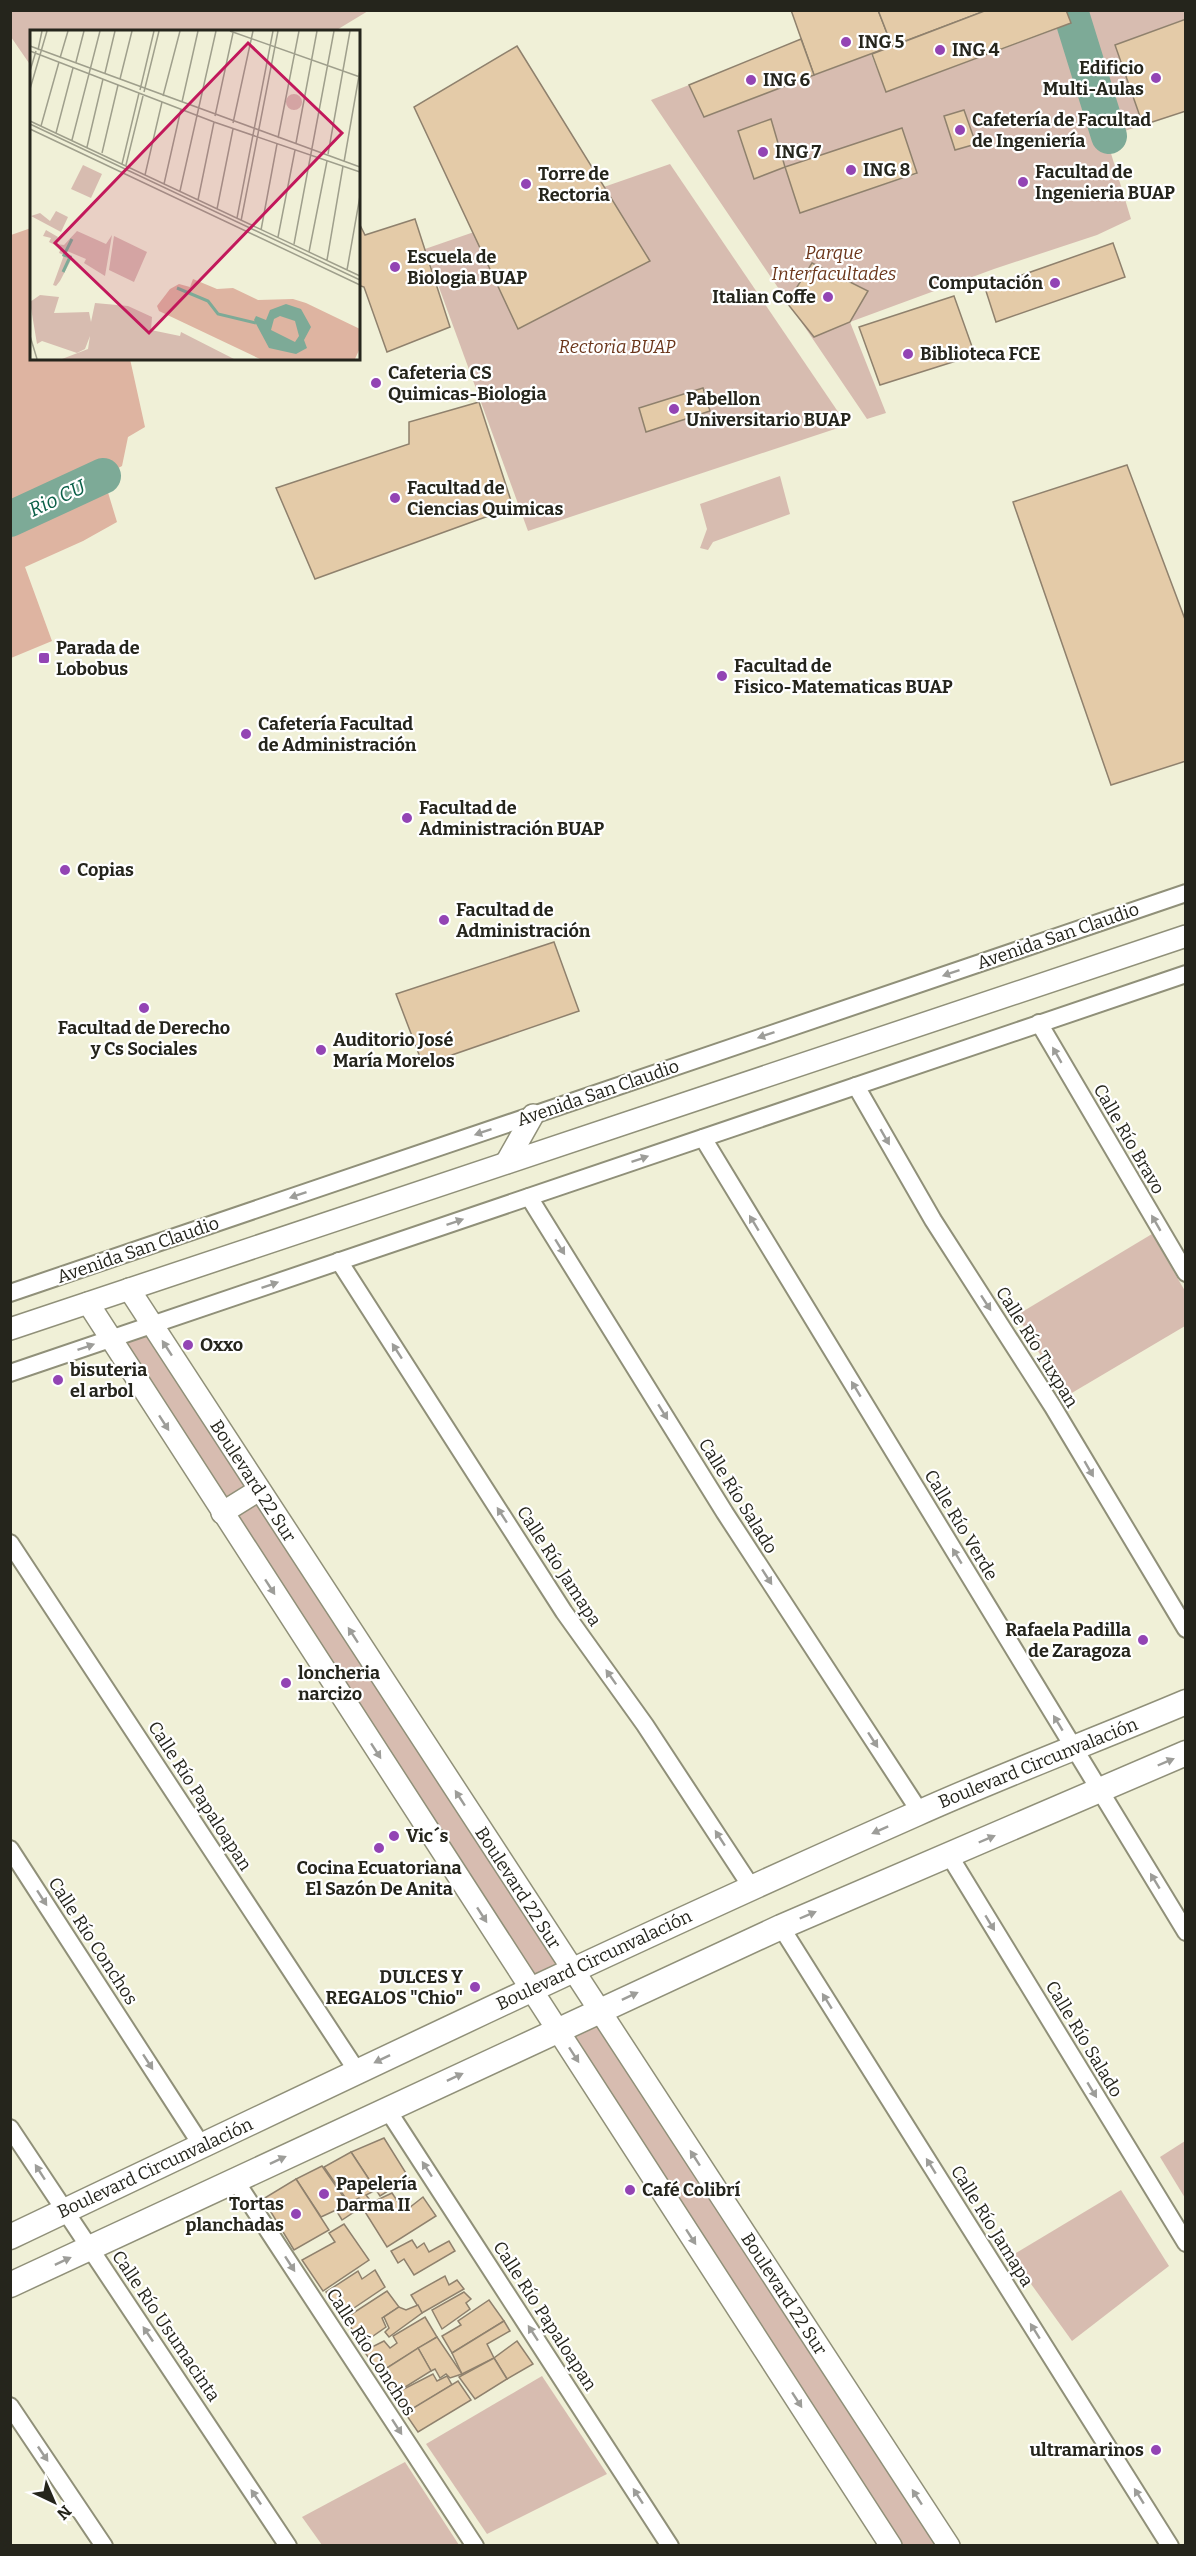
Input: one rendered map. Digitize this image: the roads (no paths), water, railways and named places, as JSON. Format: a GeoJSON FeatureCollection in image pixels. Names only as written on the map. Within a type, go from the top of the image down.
{"type":"FeatureCollection","features":[{"type":"Feature","properties":{"kind":"main road","name":"Boulevard Circunvalación"},"geometry":{"type":"LineString","coordinates":[[10,2237],[530,1989],[920,1812],[1185,1702]]}},
{"type":"Feature","properties":{"kind":"main road"},"geometry":{"type":"LineString","coordinates":[[10,2285],[781,1927],[1185,1753]]}},
{"type":"Feature","properties":{"kind":"street","name":"Avenida San Claudio"},"geometry":{"type":"LineString","coordinates":[[10,1293],[1185,893]]}},
{"type":"Feature","properties":{"kind":"street","name":"Avenida San Claudio"},"geometry":{"type":"LineString","coordinates":[[10,1329],[1185,936]]}},
{"type":"Feature","properties":{"kind":"street"},"geometry":{"type":"LineString","coordinates":[[10,1373],[1185,974]]}},
{"type":"Feature","properties":{"kind":"street","name":"Calle Río Bravo"},"geometry":{"type":"LineString","coordinates":[[1039,1023],[1185,1273]]}},
{"type":"Feature","properties":{"kind":"street","name":"Calle Río Tuxpan"},"geometry":{"type":"LineString","coordinates":[[855,1086],[933,1220],[1053,1407],[1185,1629]]}},
{"type":"Feature","properties":{"kind":"street"},"geometry":{"type":"LineString","coordinates":[[506,1163],[533,1115]]}},
{"type":"Feature","properties":{"kind":"street","name":"Calle Río Verde"},"geometry":{"type":"LineString","coordinates":[[703,1138],[1101,1790],[1185,1932]]}},
{"type":"Feature","properties":{"kind":"street","name":"Calle Río Salado"},"geometry":{"type":"LineString","coordinates":[[529,1197],[725,1513],[920,1812]]}},
{"type":"Feature","properties":{"kind":"street","name":"Calle Río Jamapa"},"geometry":{"type":"LineString","coordinates":[[339,1261],[564,1612],[645,1725],[752,1888]]}},
{"type":"Feature","properties":{"kind":"street","name":"Boulevard 22 Sur"},"geometry":{"type":"LineString","coordinates":[[129,1289],[949,2546]]}},
{"type":"Feature","properties":{"kind":"street"},"geometry":{"type":"LineString","coordinates":[[88,1303],[891,2546]]}},
{"type":"Feature","properties":{"kind":"street"},"geometry":{"type":"LineString","coordinates":[[222,1513],[259,1490]]}},
{"type":"Feature","properties":{"kind":"street","name":"Calle Río Papaloapan"},"geometry":{"type":"LineString","coordinates":[[10,1543],[357,2071]]}},
{"type":"Feature","properties":{"kind":"street","name":"Calle Río Conchos"},"geometry":{"type":"LineString","coordinates":[[10,1849],[202,2146]]}},
{"type":"Feature","properties":{"kind":"street","name":"Calle Río Salado"},"geometry":{"type":"LineString","coordinates":[[949,1855],[1185,2243]]}},
{"type":"Feature","properties":{"kind":"street","name":"Calle Río Jamapa"},"geometry":{"type":"LineString","coordinates":[[781,1927],[1170,2546]]}},
{"type":"Feature","properties":{"kind":"street","name":"Calle Río Papaloapan"},"geometry":{"type":"LineString","coordinates":[[387,2109],[670,2546]]}},
{"type":"Feature","properties":{"kind":"street","name":"Calle Río Usumacinta"},"geometry":{"type":"LineString","coordinates":[[10,2128],[288,2546]]}},
{"type":"Feature","properties":{"kind":"street","name":"Calle Río Conchos"},"geometry":{"type":"LineString","coordinates":[[234,2180],[475,2546]]}},
{"type":"Feature","properties":{"kind":"street"},"geometry":{"type":"LineString","coordinates":[[10,2406],[105,2546]]}},
{"type":"Feature","properties":{"kind":"waterway"},"geometry":{"type":"LineString","coordinates":[[1070,10],[1109,136]]}},
{"type":"Feature","properties":{"kind":"waterway","name":"Rio CU"},"geometry":{"type":"LineString","coordinates":[[10,519],[103,476]]}},
{"type":"Feature","properties":{"kind":"place","name":"ING 5"},"geometry":{"type":"Point","coordinates":[846,42]}},
{"type":"Feature","properties":{"kind":"place","name":"ING 4"},"geometry":{"type":"Point","coordinates":[940,50]}},
{"type":"Feature","properties":{"kind":"place","name":"Edificio Multi-Aulas"},"geometry":{"type":"Point","coordinates":[1156,78]}},
{"type":"Feature","properties":{"kind":"place","name":"ING 6"},"geometry":{"type":"Point","coordinates":[751,80]}},
{"type":"Feature","properties":{"kind":"place","name":"Cafetería de Facultad de Ingeniería"},"geometry":{"type":"Point","coordinates":[960,130]}},
{"type":"Feature","properties":{"kind":"place","name":"ING 7"},"geometry":{"type":"Point","coordinates":[763,152]}},
{"type":"Feature","properties":{"kind":"place","name":"ING 8"},"geometry":{"type":"Point","coordinates":[851,170]}},
{"type":"Feature","properties":{"kind":"place","name":"Facultad de Ingenieria BUAP"},"geometry":{"type":"Point","coordinates":[1023,182]}},
{"type":"Feature","properties":{"kind":"place","name":"Torre de Rectoria"},"geometry":{"type":"Point","coordinates":[526,184]}},
{"type":"Feature","properties":{"kind":"place","name":"Escuela de Biologia BUAP"},"geometry":{"type":"Point","coordinates":[395,267]}},
{"type":"Feature","properties":{"kind":"place","name":"Computación"},"geometry":{"type":"Point","coordinates":[1055,283]}},
{"type":"Feature","properties":{"kind":"place","name":"Italian Coffe"},"geometry":{"type":"Point","coordinates":[828,297]}},
{"type":"Feature","properties":{"kind":"place","name":"Biblioteca FCE"},"geometry":{"type":"Point","coordinates":[908,354]}},
{"type":"Feature","properties":{"kind":"place","name":"Cafeteria CS Quimicas-Biologia"},"geometry":{"type":"Point","coordinates":[376,383]}},
{"type":"Feature","properties":{"kind":"place","name":"Pabellon Universitario BUAP"},"geometry":{"type":"Point","coordinates":[674,409]}},
{"type":"Feature","properties":{"kind":"place","name":"Facultad de Ciencias Quimicas"},"geometry":{"type":"Point","coordinates":[395,498]}},
{"type":"Feature","properties":{"kind":"place","name":"Parada de Lobobus"},"geometry":{"type":"Point","coordinates":[44,658]}},
{"type":"Feature","properties":{"kind":"place","name":"Facultad de Fisico-Matematicas BUAP"},"geometry":{"type":"Point","coordinates":[722,676]}},
{"type":"Feature","properties":{"kind":"place","name":"Cafetería Facultad de Administración"},"geometry":{"type":"Point","coordinates":[246,734]}},
{"type":"Feature","properties":{"kind":"place","name":"Facultad de Administración BUAP"},"geometry":{"type":"Point","coordinates":[407,818]}},
{"type":"Feature","properties":{"kind":"place","name":"Copias"},"geometry":{"type":"Point","coordinates":[65,870]}},
{"type":"Feature","properties":{"kind":"place","name":"Facultad de Administración"},"geometry":{"type":"Point","coordinates":[444,920]}},
{"type":"Feature","properties":{"kind":"place","name":"Facultad de Derecho y Cs Sociales"},"geometry":{"type":"Point","coordinates":[144,1008]}},
{"type":"Feature","properties":{"kind":"place","name":"Auditorio José María Morelos"},"geometry":{"type":"Point","coordinates":[321,1050]}},
{"type":"Feature","properties":{"kind":"place","name":"Oxxo"},"geometry":{"type":"Point","coordinates":[188,1345]}},
{"type":"Feature","properties":{"kind":"place","name":"bisuteria el arbol"},"geometry":{"type":"Point","coordinates":[58,1380]}},
{"type":"Feature","properties":{"kind":"place","name":"Rafaela Padilla de Zaragoza"},"geometry":{"type":"Point","coordinates":[1143,1640]}},
{"type":"Feature","properties":{"kind":"place","name":"loncheria narcizo"},"geometry":{"type":"Point","coordinates":[286,1683]}},
{"type":"Feature","properties":{"kind":"place","name":"Vic´s"},"geometry":{"type":"Point","coordinates":[394,1836]}},
{"type":"Feature","properties":{"kind":"place","name":"Cocina Ecuatoriana El Sazón De Anita"},"geometry":{"type":"Point","coordinates":[379,1848]}},
{"type":"Feature","properties":{"kind":"place","name":"DULCES Y REGALOS \"Chio\""},"geometry":{"type":"Point","coordinates":[475,1987]}},
{"type":"Feature","properties":{"kind":"place","name":"Café Colibrí"},"geometry":{"type":"Point","coordinates":[630,2190]}},
{"type":"Feature","properties":{"kind":"place","name":"Papelería Darma II"},"geometry":{"type":"Point","coordinates":[324,2194]}},
{"type":"Feature","properties":{"kind":"place","name":"Tortas planchadas"},"geometry":{"type":"Point","coordinates":[296,2214]}},
{"type":"Feature","properties":{"kind":"place","name":"ultramarinos"},"geometry":{"type":"Point","coordinates":[1156,2450]}},
{"type":"Feature","properties":{"kind":"park label","name":"Parque Interfacultades"},"geometry":{"type":"Point","coordinates":[834,263]}},
{"type":"Feature","properties":{"kind":"park label","name":"Rectoria BUAP"},"geometry":{"type":"Point","coordinates":[617,347]}}]}
